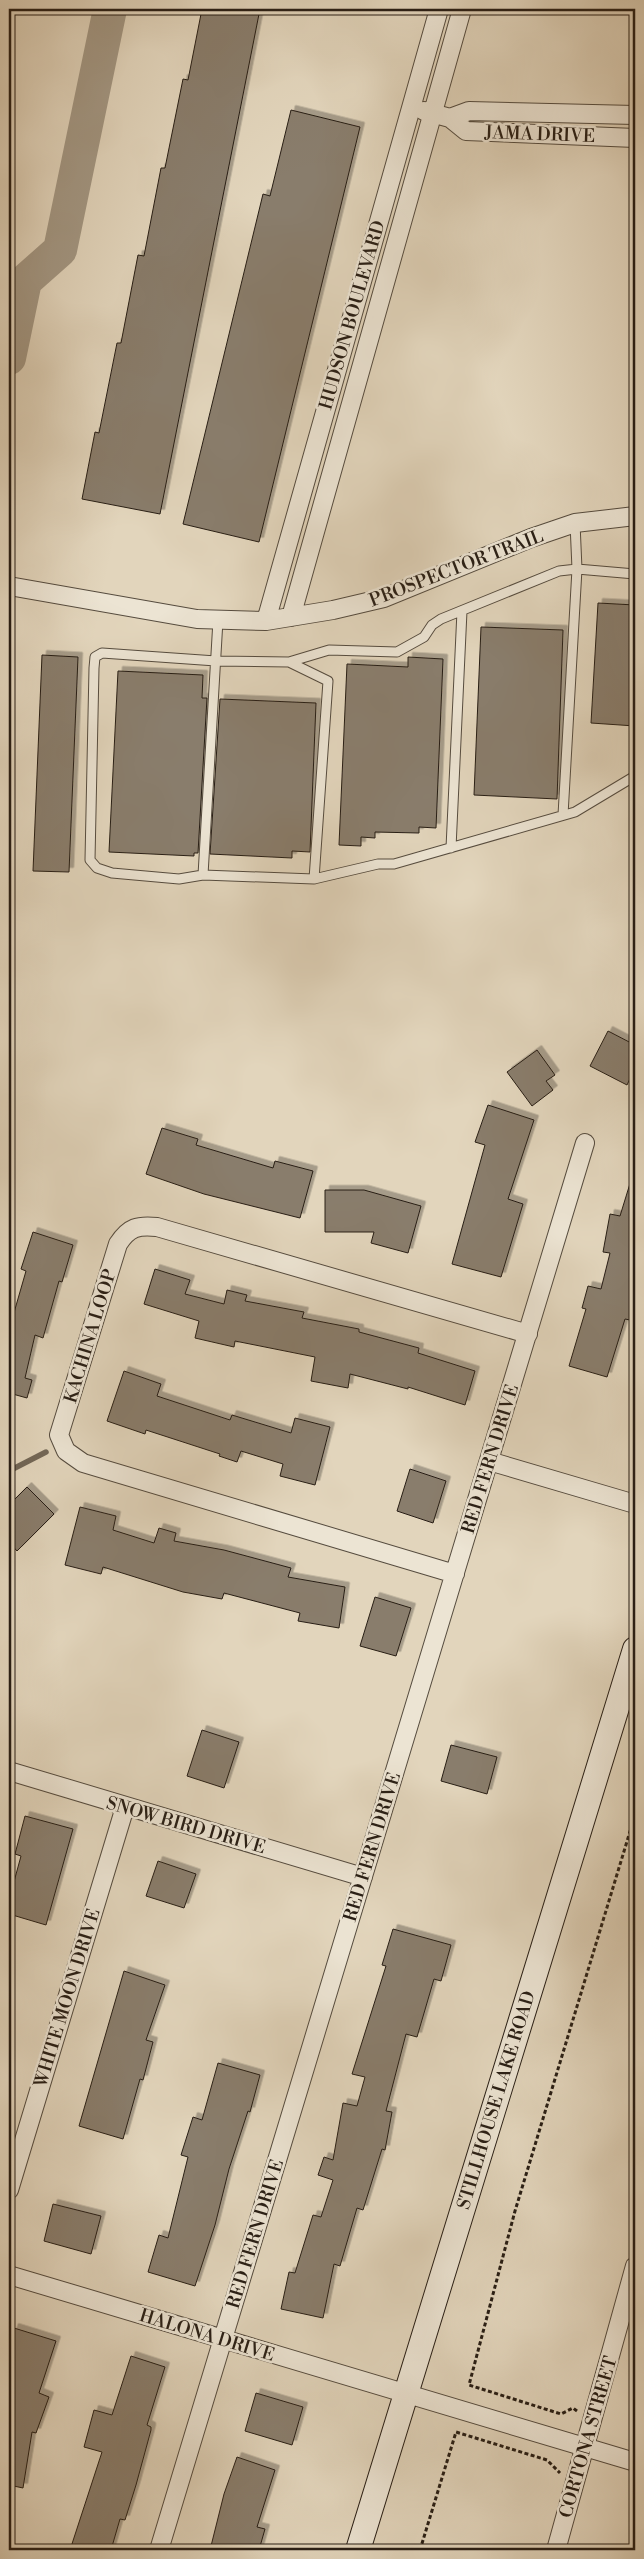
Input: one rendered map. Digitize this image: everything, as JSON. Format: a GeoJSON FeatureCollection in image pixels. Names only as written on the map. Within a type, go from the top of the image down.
{"type":"FeatureCollection","features":[{"type":"Feature","properties":{"kind":"main road","name":"STILLHOUSE LAKE ROAD"},"geometry":{"type":"LineString","coordinates":[[358,2550],[635,1649]]}},
{"type":"Feature","properties":{"kind":"street","name":"HUDSON BOULEVARD"},"geometry":{"type":"LineString","coordinates":[[266,621],[439,9]]}},
{"type":"Feature","properties":{"kind":"street","name":"HUDSON BOULEVARD"},"geometry":{"type":"LineString","coordinates":[[291,617],[442,116],[462,9]]}},
{"type":"Feature","properties":{"kind":"street","name":"JAMA DRIVE"},"geometry":{"type":"LineString","coordinates":[[411,108],[442,116],[466,131],[635,138]]}},
{"type":"Feature","properties":{"kind":"street","name":"JAMA DRIVE"},"geometry":{"type":"LineString","coordinates":[[442,116],[469,111],[635,115]]}},
{"type":"Feature","properties":{"kind":"street","name":"PROSPECTOR TRAIL"},"geometry":{"type":"LineString","coordinates":[[10,586],[197,619],[266,621],[333,610],[384,598],[531,538],[575,523],[635,516]]}},
{"type":"Feature","properties":{"kind":"street","name":"RED FERN DRIVE"},"geometry":{"type":"LineString","coordinates":[[159,2550],[585,1144]]}},
{"type":"Feature","properties":{"kind":"street","name":"KACHINA LOOP"},"geometry":{"type":"LineString","coordinates":[[455,1574],[83,1463],[66,1451],[59,1435],[118,1244],[126,1231],[141,1225],[157,1227],[528,1334]]}},
{"type":"Feature","properties":{"kind":"street"},"geometry":{"type":"LineString","coordinates":[[489,1461],[635,1504]]}},
{"type":"Feature","properties":{"kind":"street","name":"SNOW BIRD DRIVE"},"geometry":{"type":"LineString","coordinates":[[9,1771],[363,1877]]}},
{"type":"Feature","properties":{"kind":"street","name":"WHITE MOON DRIVE"},"geometry":{"type":"LineString","coordinates":[[9,2190],[125,1807]]}},
{"type":"Feature","properties":{"kind":"street","name":"CORTONA STREET"},"geometry":{"type":"LineString","coordinates":[[556,2550],[594,2421],[635,2266]]}},
{"type":"Feature","properties":{"kind":"street","name":"HALONA DRIVE"},"geometry":{"type":"LineString","coordinates":[[9,2275],[635,2462]]}},
{"type":"Feature","properties":{"kind":"lane"},"geometry":{"type":"LineString","coordinates":[[563,815],[577,569],[575,523]]}},
{"type":"Feature","properties":{"kind":"lane"},"geometry":{"type":"LineString","coordinates":[[635,574],[577,569],[559,571],[441,619],[432,625],[424,637],[397,652],[329,650],[289,662],[216,661],[102,654],[95,657],[90,860],[97,868],[112,873],[179,880],[203,875],[314,879],[378,864],[394,864],[575,812],[635,776]]}},
{"type":"Feature","properties":{"kind":"lane"},"geometry":{"type":"LineString","coordinates":[[450,848],[462,610]]}},
{"type":"Feature","properties":{"kind":"lane"},"geometry":{"type":"LineString","coordinates":[[203,875],[218,620]]}},
{"type":"Feature","properties":{"kind":"lane"},"geometry":{"type":"LineString","coordinates":[[289,662],[328,681],[314,879]]}},
{"type":"Feature","properties":{"kind":"path"},"geometry":{"type":"LineString","coordinates":[[594,2421],[573,2408],[561,2414],[468,2386],[521,2194],[635,1815]]}},
{"type":"Feature","properties":{"kind":"path"},"geometry":{"type":"LineString","coordinates":[[420,2550],[456,2432],[547,2460],[558,2473],[578,2477]]}},
{"type":"Feature","properties":{"kind":"building"},"geometry":{"type":"Polygon","coordinates":[[[202,9],[260,9],[160,514],[82,499],[95,432],[99,433],[117,343],[121,343],[138,255],[144,256],[161,168],[165,168],[183,79],[188,80],[202,9]]]}},
{"type":"Feature","properties":{"kind":"building"},"geometry":{"type":"Polygon","coordinates":[[[291,110],[360,127],[259,542],[183,524],[263,194],[270,196],[291,110]]]}},
{"type":"Feature","properties":{"kind":"building"},"geometry":{"type":"Polygon","coordinates":[[[598,603],[635,605],[635,726],[591,723],[598,603]]]}},
{"type":"Feature","properties":{"kind":"building"},"geometry":{"type":"Polygon","coordinates":[[[481,627],[563,630],[557,799],[474,795],[481,627]]]}},
{"type":"Feature","properties":{"kind":"building"},"geometry":{"type":"Polygon","coordinates":[[[42,655],[78,657],[69,872],[33,871],[42,655]]]}},
{"type":"Feature","properties":{"kind":"building"},"geometry":{"type":"Polygon","coordinates":[[[408,657],[443,659],[436,828],[419,827],[419,833],[375,832],[375,838],[361,837],[361,846],[339,845],[347,664],[408,667],[408,657]]]}},
{"type":"Feature","properties":{"kind":"building"},"geometry":{"type":"Polygon","coordinates":[[[118,671],[203,675],[202,698],[207,698],[198,853],[194,853],[194,856],[109,852],[118,671]]]}},
{"type":"Feature","properties":{"kind":"building"},"geometry":{"type":"Polygon","coordinates":[[[220,699],[316,703],[310,852],[292,851],[292,858],[210,854],[220,699]]]}},
{"type":"Feature","properties":{"kind":"building"},"geometry":{"type":"Polygon","coordinates":[[[608,1031],[635,1045],[635,1068],[627,1085],[590,1066],[608,1031]]]}},
{"type":"Feature","properties":{"kind":"building"},"geometry":{"type":"Polygon","coordinates":[[[537,1050],[555,1075],[546,1081],[553,1090],[532,1106],[507,1072],[537,1050]]]}},
{"type":"Feature","properties":{"kind":"building"},"geometry":{"type":"Polygon","coordinates":[[[488,1105],[534,1120],[508,1199],[523,1204],[501,1277],[452,1264],[485,1145],[475,1142],[488,1105]]]}},
{"type":"Feature","properties":{"kind":"building"},"geometry":{"type":"Polygon","coordinates":[[[162,1128],[198,1139],[196,1145],[273,1168],[275,1161],[313,1171],[300,1218],[204,1194],[146,1174],[162,1128]]]}},
{"type":"Feature","properties":{"kind":"building"},"geometry":{"type":"Polygon","coordinates":[[[632,1177],[635,1178],[635,1321],[625,1319],[607,1377],[569,1366],[586,1309],[582,1308],[588,1286],[601,1289],[610,1253],[603,1252],[610,1214],[620,1216],[632,1177]]]}},
{"type":"Feature","properties":{"kind":"building"},"geometry":{"type":"Polygon","coordinates":[[[325,1190],[364,1190],[421,1206],[408,1253],[371,1243],[374,1232],[325,1232],[325,1190]]]}},
{"type":"Feature","properties":{"kind":"building"},"geometry":{"type":"Polygon","coordinates":[[[33,1232],[73,1245],[62,1282],[59,1281],[43,1338],[35,1335],[25,1378],[32,1380],[27,1398],[9,1393],[9,1330],[26,1271],[21,1269],[33,1232]]]}},
{"type":"Feature","properties":{"kind":"building"},"geometry":{"type":"Polygon","coordinates":[[[155,1269],[190,1280],[185,1294],[224,1304],[227,1290],[247,1295],[245,1301],[304,1312],[302,1318],[359,1329],[359,1332],[419,1348],[418,1353],[475,1371],[465,1405],[408,1387],[408,1389],[350,1374],[348,1388],[311,1381],[315,1357],[235,1341],[234,1347],[195,1338],[199,1321],[144,1304],[155,1269]]]}},
{"type":"Feature","properties":{"kind":"building"},"geometry":{"type":"Polygon","coordinates":[[[124,1371],[161,1384],[157,1396],[230,1420],[232,1415],[291,1433],[295,1418],[330,1427],[315,1485],[280,1476],[283,1464],[241,1451],[237,1462],[219,1456],[220,1454],[146,1430],[145,1434],[107,1421],[124,1371]]]}},
{"type":"Feature","properties":{"kind":"building"},"geometry":{"type":"Polygon","coordinates":[[[410,1469],[446,1481],[433,1523],[397,1511],[410,1469]]]}},
{"type":"Feature","properties":{"kind":"building"},"geometry":{"type":"Polygon","coordinates":[[[27,1487],[54,1514],[17,1551],[9,1542],[9,1505],[27,1487]]]}},
{"type":"Feature","properties":{"kind":"building"},"geometry":{"type":"Polygon","coordinates":[[[80,1507],[116,1516],[113,1530],[154,1543],[159,1528],[176,1533],[174,1541],[224,1550],[291,1568],[288,1577],[345,1587],[339,1628],[298,1621],[300,1613],[224,1593],[222,1599],[183,1592],[103,1567],[101,1574],[65,1565],[80,1507]]]}},
{"type":"Feature","properties":{"kind":"building"},"geometry":{"type":"Polygon","coordinates":[[[375,1597],[411,1608],[396,1656],[360,1646],[375,1597]]]}},
{"type":"Feature","properties":{"kind":"building"},"geometry":{"type":"Polygon","coordinates":[[[202,1730],[239,1742],[224,1788],[187,1776],[202,1730]]]}},
{"type":"Feature","properties":{"kind":"building"},"geometry":{"type":"Polygon","coordinates":[[[451,1745],[497,1757],[487,1794],[441,1781],[451,1745]]]}},
{"type":"Feature","properties":{"kind":"building"},"geometry":{"type":"Polygon","coordinates":[[[25,1816],[73,1829],[46,1925],[9,1914],[9,1900],[21,1856],[15,1854],[25,1816]]]}},
{"type":"Feature","properties":{"kind":"building"},"geometry":{"type":"Polygon","coordinates":[[[158,1861],[196,1874],[184,1908],[146,1896],[158,1861]]]}},
{"type":"Feature","properties":{"kind":"building"},"geometry":{"type":"Polygon","coordinates":[[[393,1929],[451,1945],[441,1981],[434,1979],[417,2037],[406,2034],[386,2111],[392,2112],[385,2150],[382,2149],[363,2210],[357,2208],[340,2266],[334,2264],[323,2318],[281,2309],[289,2272],[295,2273],[313,2215],[321,2217],[333,2180],[318,2175],[324,2157],[333,2160],[343,2103],[357,2106],[365,2077],[352,2074],[386,1966],[382,1965],[393,1929]]]}},
{"type":"Feature","properties":{"kind":"building"},"geometry":{"type":"Polygon","coordinates":[[[124,1971],[165,1985],[146,2040],[153,2042],[143,2080],[140,2079],[123,2139],[79,2126],[124,1971]]]}},
{"type":"Feature","properties":{"kind":"building"},"geometry":{"type":"Polygon","coordinates":[[[218,2063],[260,2075],[250,2112],[248,2111],[229,2169],[215,2225],[195,2286],[148,2272],[159,2235],[168,2238],[188,2157],[181,2155],[193,2117],[202,2120],[218,2063]]]}},
{"type":"Feature","properties":{"kind":"building"},"geometry":{"type":"Polygon","coordinates":[[[53,2204],[101,2216],[91,2254],[44,2241],[53,2204]]]}},
{"type":"Feature","properties":{"kind":"building"},"geometry":{"type":"Polygon","coordinates":[[[14,2328],[56,2341],[39,2393],[49,2397],[36,2433],[32,2432],[23,2488],[9,2485],[9,2343],[14,2328]]]}},
{"type":"Feature","properties":{"kind":"building"},"geometry":{"type":"Polygon","coordinates":[[[131,2356],[165,2367],[147,2425],[151,2427],[151,2430],[125,2520],[120,2519],[111,2550],[70,2550],[102,2452],[84,2447],[94,2410],[112,2415],[131,2356]]]}},
{"type":"Feature","properties":{"kind":"building"},"geometry":{"type":"Polygon","coordinates":[[[256,2393],[303,2407],[292,2445],[245,2431],[256,2393]]]}},
{"type":"Feature","properties":{"kind":"building"},"geometry":{"type":"Polygon","coordinates":[[[237,2457],[275,2470],[257,2527],[265,2529],[259,2550],[210,2550],[224,2494],[237,2457]]]}},
{"type":"Feature","properties":{"kind":"waterway"},"geometry":{"type":"LineString","coordinates":[[9,358],[25,281],[60,250],[110,9]]}},
{"type":"Feature","properties":{"kind":"waterway"},"geometry":{"type":"LineString","coordinates":[[9,1471],[46,1452]]}}]}
